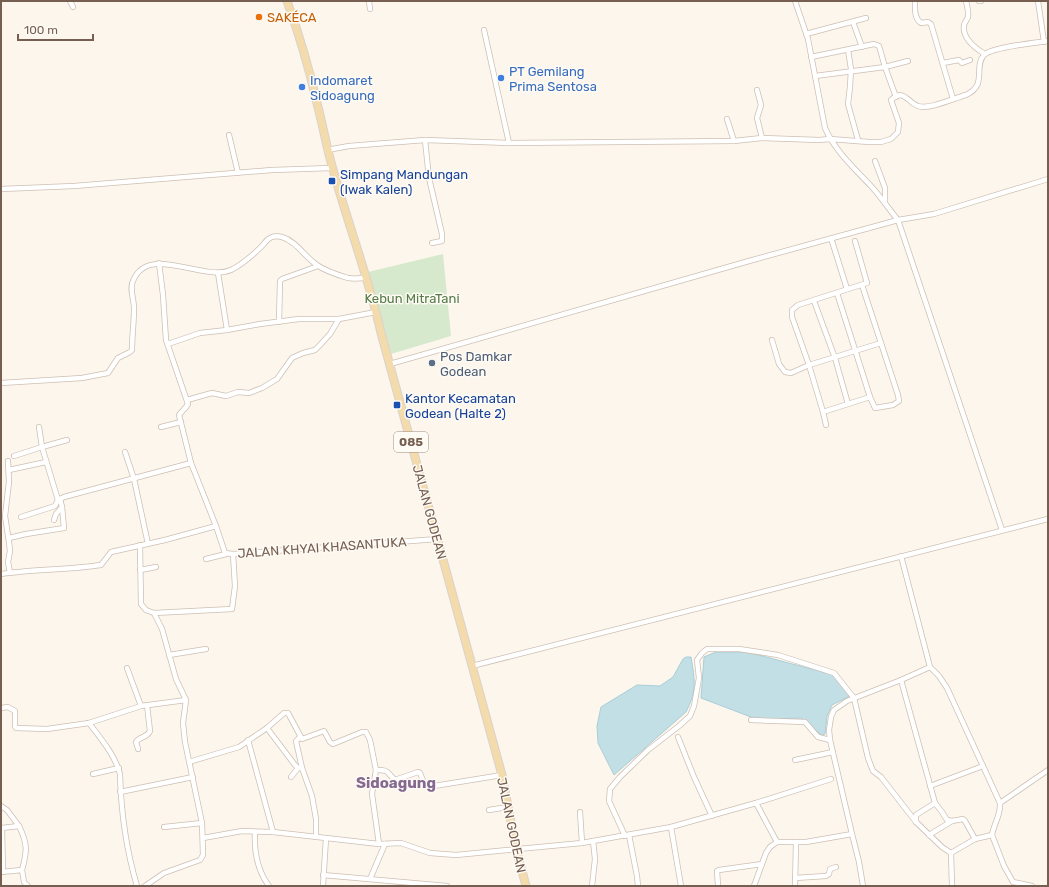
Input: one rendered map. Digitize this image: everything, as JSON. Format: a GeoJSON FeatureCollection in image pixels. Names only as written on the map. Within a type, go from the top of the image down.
{"type":"FeatureCollection","features":[{"type":"Feature","properties":{"kind":"main road","name":"JALAN GODEAN"},"geometry":{"type":"LineString","coordinates":[[287,1],[317,103],[332,168],[376,312],[438,538],[502,775],[516,848],[526,886]]}},
{"type":"Feature","properties":{"kind":"street"},"geometry":{"type":"LineString","coordinates":[[70,1],[73,7]]}},
{"type":"Feature","properties":{"kind":"street"},"geometry":{"type":"LineString","coordinates":[[368,1],[370,9]]}},
{"type":"Feature","properties":{"kind":"street"},"geometry":{"type":"LineString","coordinates":[[795,1],[806,34],[825,128],[830,139],[839,151],[898,220],[1002,530]]}},
{"type":"Feature","properties":{"kind":"street"},"geometry":{"type":"LineString","coordinates":[[915,1],[918,20],[921,23],[928,22],[931,24],[953,99]]}},
{"type":"Feature","properties":{"kind":"street"},"geometry":{"type":"LineString","coordinates":[[966,1],[968,14],[967,20],[964,22],[964,29],[967,39],[985,54]]}},
{"type":"Feature","properties":{"kind":"street"},"geometry":{"type":"LineString","coordinates":[[327,150],[350,146],[425,140],[509,143],[734,141],[762,138],[830,139],[881,142],[891,139],[898,132],[899,123],[892,100],[899,95],[905,96],[918,106],[926,107],[953,99],[972,92],[976,87],[979,79],[981,61],[985,54],[1000,48],[1046,41],[1038,1]]}},
{"type":"Feature","properties":{"kind":"street"},"geometry":{"type":"LineString","coordinates":[[806,34],[866,18]]}},
{"type":"Feature","properties":{"kind":"street"},"geometry":{"type":"LineString","coordinates":[[853,22],[862,47]]}},
{"type":"Feature","properties":{"kind":"street"},"geometry":{"type":"LineString","coordinates":[[484,30],[509,143]]}},
{"type":"Feature","properties":{"kind":"street"},"geometry":{"type":"LineString","coordinates":[[811,56],[874,44],[879,46],[896,97]]}},
{"type":"Feature","properties":{"kind":"street"},"geometry":{"type":"LineString","coordinates":[[848,50],[851,73],[848,104],[858,140]]}},
{"type":"Feature","properties":{"kind":"street"},"geometry":{"type":"LineString","coordinates":[[943,63],[956,60],[959,60],[962,63],[970,60]]}},
{"type":"Feature","properties":{"kind":"street"},"geometry":{"type":"LineString","coordinates":[[814,76],[851,73],[908,61]]}},
{"type":"Feature","properties":{"kind":"street"},"geometry":{"type":"LineString","coordinates":[[757,90],[761,105],[758,118],[762,138]]}},
{"type":"Feature","properties":{"kind":"street"},"geometry":{"type":"LineString","coordinates":[[727,119],[734,141]]}},
{"type":"Feature","properties":{"kind":"street"},"geometry":{"type":"LineString","coordinates":[[229,135],[238,173]]}},
{"type":"Feature","properties":{"kind":"street"},"geometry":{"type":"LineString","coordinates":[[425,140],[429,178],[442,234],[442,241],[432,243]]}},
{"type":"Feature","properties":{"kind":"street"},"geometry":{"type":"LineString","coordinates":[[875,161],[885,188],[885,203]]}},
{"type":"Feature","properties":{"kind":"street"},"geometry":{"type":"LineString","coordinates":[[1,189],[74,186],[238,173],[332,168]]}},
{"type":"Feature","properties":{"kind":"street"},"geometry":{"type":"LineString","coordinates":[[390,364],[831,238],[898,220],[934,214],[1048,179]]}},
{"type":"Feature","properties":{"kind":"street"},"geometry":{"type":"LineString","coordinates":[[1,383],[82,378],[108,373],[118,358],[132,350],[134,307],[132,289],[133,280],[138,273],[146,267],[158,263],[218,273],[230,271],[261,247],[268,239],[273,236],[281,236],[290,240],[318,266],[348,278],[366,278]]}},
{"type":"Feature","properties":{"kind":"street"},"geometry":{"type":"LineString","coordinates":[[831,238],[847,290]]}},
{"type":"Feature","properties":{"kind":"street"},"geometry":{"type":"LineString","coordinates":[[826,425],[809,365],[792,317],[792,310],[798,305],[862,286],[867,283],[855,241]]}},
{"type":"Feature","properties":{"kind":"street"},"geometry":{"type":"LineString","coordinates":[[158,263],[163,295],[166,340],[187,400],[187,406],[179,414],[181,422],[161,428]]}},
{"type":"Feature","properties":{"kind":"street"},"geometry":{"type":"LineString","coordinates":[[279,322],[280,281],[318,266]]}},
{"type":"Feature","properties":{"kind":"street"},"geometry":{"type":"LineString","coordinates":[[218,273],[227,330]]}},
{"type":"Feature","properties":{"kind":"street"},"geometry":{"type":"LineString","coordinates":[[836,294],[875,408],[893,405],[899,401],[898,395],[862,286]]}},
{"type":"Feature","properties":{"kind":"street"},"geometry":{"type":"LineString","coordinates":[[814,301],[836,358],[848,404]]}},
{"type":"Feature","properties":{"kind":"street"},"geometry":{"type":"LineString","coordinates":[[168,344],[200,333],[299,319],[339,319],[376,312]]}},
{"type":"Feature","properties":{"kind":"street"},"geometry":{"type":"LineString","coordinates":[[187,400],[212,393],[226,396],[238,392],[249,393],[262,388],[277,379],[292,358],[302,353],[315,350],[330,334],[339,319]]}},
{"type":"Feature","properties":{"kind":"street"},"geometry":{"type":"LineString","coordinates":[[772,340],[779,364],[785,372],[791,373],[809,365],[881,343]]}},
{"type":"Feature","properties":{"kind":"street"},"geometry":{"type":"LineString","coordinates":[[823,412],[870,397]]}},
{"type":"Feature","properties":{"kind":"street","name":"JALAN KHYAI KHASANTUKA"},"geometry":{"type":"LineString","coordinates":[[181,422],[191,463],[226,554],[438,538]]}},
{"type":"Feature","properties":{"kind":"street"},"geometry":{"type":"LineString","coordinates":[[9,538],[64,528],[62,507],[46,462],[38,427]]}},
{"type":"Feature","properties":{"kind":"street"},"geometry":{"type":"LineString","coordinates":[[14,456],[67,440]]}},
{"type":"Feature","properties":{"kind":"street"},"geometry":{"type":"LineString","coordinates":[[125,452],[134,479],[148,544]]}},
{"type":"Feature","properties":{"kind":"street"},"geometry":{"type":"LineString","coordinates":[[8,461],[9,470],[5,508],[9,538],[10,551],[8,562],[10,573]]}},
{"type":"Feature","properties":{"kind":"street"},"geometry":{"type":"LineString","coordinates":[[9,470],[46,462]]}},
{"type":"Feature","properties":{"kind":"street"},"geometry":{"type":"LineString","coordinates":[[21,517],[55,506],[59,499],[191,463]]}},
{"type":"Feature","properties":{"kind":"street"},"geometry":{"type":"LineString","coordinates":[[54,520],[56,514],[62,507]]}},
{"type":"Feature","properties":{"kind":"street"},"geometry":{"type":"LineString","coordinates":[[472,666],[1048,519]]}},
{"type":"Feature","properties":{"kind":"street"},"geometry":{"type":"LineString","coordinates":[[1,574],[27,570],[60,570],[101,565],[111,552],[216,526]]}},
{"type":"Feature","properties":{"kind":"street"},"geometry":{"type":"LineString","coordinates":[[140,545],[141,604],[146,610],[154,613],[232,609],[236,586],[233,554]]}},
{"type":"Feature","properties":{"kind":"street"},"geometry":{"type":"LineString","coordinates":[[206,559],[226,554]]}},
{"type":"Feature","properties":{"kind":"street"},"geometry":{"type":"LineString","coordinates":[[901,556],[930,667],[939,676],[947,688],[1000,803],[1001,809],[992,834],[1004,866],[1013,882],[1032,886]]}},
{"type":"Feature","properties":{"kind":"street"},"geometry":{"type":"LineString","coordinates":[[140,570],[156,567]]}},
{"type":"Feature","properties":{"kind":"street"},"geometry":{"type":"LineString","coordinates":[[145,886],[164,873],[200,860],[203,855],[202,823],[185,742],[183,723],[186,700],[176,679],[162,629],[154,613]]}},
{"type":"Feature","properties":{"kind":"street"},"geometry":{"type":"LineString","coordinates":[[169,655],[206,649]]}},
{"type":"Feature","properties":{"kind":"street"},"geometry":{"type":"LineString","coordinates":[[638,886],[627,836],[609,801],[610,789],[620,777],[648,750],[690,716],[694,706],[699,678],[697,660],[707,649],[739,649],[778,655],[834,673],[854,698],[870,766],[873,771],[881,777],[916,822],[942,847],[951,853]]}},
{"type":"Feature","properties":{"kind":"street"},"geometry":{"type":"LineString","coordinates":[[863,886],[859,862],[830,740],[829,723],[834,710],[854,698],[930,667]]}},
{"type":"Feature","properties":{"kind":"street"},"geometry":{"type":"LineString","coordinates":[[127,668],[141,706]]}},
{"type":"Feature","properties":{"kind":"street"},"geometry":{"type":"LineString","coordinates":[[901,680],[935,803],[946,820],[952,821]]}},
{"type":"Feature","properties":{"kind":"street"},"geometry":{"type":"LineString","coordinates":[[1,708],[8,707],[14,711],[15,726],[18,729],[47,729],[89,723],[141,706],[186,700]]}},
{"type":"Feature","properties":{"kind":"street"},"geometry":{"type":"LineString","coordinates":[[138,750],[136,742],[138,739],[147,736],[150,731],[147,705]]}},
{"type":"Feature","properties":{"kind":"street"},"geometry":{"type":"LineString","coordinates":[[189,762],[238,747],[267,728],[282,714],[288,713],[300,737]]}},
{"type":"Feature","properties":{"kind":"street"},"geometry":{"type":"LineString","coordinates":[[751,720],[805,722],[818,737],[830,740]]}},
{"type":"Feature","properties":{"kind":"street"},"geometry":{"type":"LineString","coordinates":[[89,723],[107,747],[119,768],[120,792],[129,858],[137,886]]}},
{"type":"Feature","properties":{"kind":"street"},"geometry":{"type":"LineString","coordinates":[[267,728],[295,765],[300,768]]}},
{"type":"Feature","properties":{"kind":"street"},"geometry":{"type":"LineString","coordinates":[[316,837],[316,819],[312,796],[300,768],[296,741],[300,737],[303,738],[324,731],[330,742],[333,744],[362,732],[366,732],[370,740],[376,770],[372,794],[379,844]]}},
{"type":"Feature","properties":{"kind":"street"},"geometry":{"type":"LineString","coordinates":[[678,737],[712,816]]}},
{"type":"Feature","properties":{"kind":"street"},"geometry":{"type":"LineString","coordinates":[[248,740],[273,832]]}},
{"type":"Feature","properties":{"kind":"street"},"geometry":{"type":"LineString","coordinates":[[795,760],[833,752]]}},
{"type":"Feature","properties":{"kind":"street"},"geometry":{"type":"LineString","coordinates":[[930,786],[983,766]]}},
{"type":"Feature","properties":{"kind":"street"},"geometry":{"type":"LineString","coordinates":[[93,774],[119,768]]}},
{"type":"Feature","properties":{"kind":"street"},"geometry":{"type":"LineString","coordinates":[[291,777],[300,768]]}},
{"type":"Feature","properties":{"kind":"street"},"geometry":{"type":"LineString","coordinates":[[376,770],[389,772],[395,780],[418,772],[428,787],[502,775]]}},
{"type":"Feature","properties":{"kind":"street"},"geometry":{"type":"LineString","coordinates":[[1000,803],[1048,770]]}},
{"type":"Feature","properties":{"kind":"street"},"geometry":{"type":"LineString","coordinates":[[120,792],[193,777]]}},
{"type":"Feature","properties":{"kind":"street"},"geometry":{"type":"LineString","coordinates":[[203,838],[242,831],[273,832],[379,844],[401,844],[430,853],[456,855],[516,848],[582,843],[627,836],[671,827],[712,816],[832,779]]}},
{"type":"Feature","properties":{"kind":"street"},"geometry":{"type":"LineString","coordinates":[[756,803],[777,842]]}},
{"type":"Feature","properties":{"kind":"street"},"geometry":{"type":"LineString","coordinates":[[916,822],[916,815],[935,803]]}},
{"type":"Feature","properties":{"kind":"street"},"geometry":{"type":"LineString","coordinates":[[1,806],[13,816],[20,826],[27,846],[27,852],[22,870],[24,882],[28,886]]}},
{"type":"Feature","properties":{"kind":"street"},"geometry":{"type":"LineString","coordinates":[[489,810],[508,807]]}},
{"type":"Feature","properties":{"kind":"street"},"geometry":{"type":"LineString","coordinates":[[580,812],[582,843]]}},
{"type":"Feature","properties":{"kind":"street"},"geometry":{"type":"LineString","coordinates":[[929,835],[952,821],[959,819],[966,821],[975,839]]}},
{"type":"Feature","properties":{"kind":"street"},"geometry":{"type":"LineString","coordinates":[[164,827],[202,823]]}},
{"type":"Feature","properties":{"kind":"street"},"geometry":{"type":"LineString","coordinates":[[20,826],[1,828],[2,872],[22,870]]}},
{"type":"Feature","properties":{"kind":"street"},"geometry":{"type":"LineString","coordinates":[[671,827],[680,886]]}},
{"type":"Feature","properties":{"kind":"street"},"geometry":{"type":"LineString","coordinates":[[254,832],[254,851],[262,874],[269,886]]}},
{"type":"Feature","properties":{"kind":"street"},"geometry":{"type":"LineString","coordinates":[[754,886],[766,853],[770,847],[777,842],[806,842],[852,834]]}},
{"type":"Feature","properties":{"kind":"street"},"geometry":{"type":"LineString","coordinates":[[951,853],[975,839],[992,834]]}},
{"type":"Feature","properties":{"kind":"street"},"geometry":{"type":"LineString","coordinates":[[323,886],[326,838]]}},
{"type":"Feature","properties":{"kind":"street"},"geometry":{"type":"LineString","coordinates":[[592,886],[595,859],[593,841]]}},
{"type":"Feature","properties":{"kind":"street"},"geometry":{"type":"LineString","coordinates":[[795,886],[796,842]]}},
{"type":"Feature","properties":{"kind":"street"},"geometry":{"type":"LineString","coordinates":[[372,886],[372,879],[385,844]]}},
{"type":"Feature","properties":{"kind":"street"},"geometry":{"type":"LineString","coordinates":[[951,853],[952,886]]}},
{"type":"Feature","properties":{"kind":"street"},"geometry":{"type":"LineString","coordinates":[[718,886],[717,871],[719,870],[762,864]]}},
{"type":"Feature","properties":{"kind":"street"},"geometry":{"type":"LineString","coordinates":[[795,878],[826,876],[830,869],[836,867]]}},
{"type":"Feature","properties":{"kind":"street"},"geometry":{"type":"LineString","coordinates":[[323,875],[447,886]]}},
{"type":"Feature","properties":{"kind":"green space","name":"Kebun MitraTani"},"geometry":{"type":"Polygon","coordinates":[[[443,254],[451,336],[391,354],[368,272],[443,254]]]}},
{"type":"Feature","properties":{"kind":"water"},"geometry":{"type":"Polygon","coordinates":[[[716,652],[747,652],[834,675],[850,696],[832,705],[827,716],[825,734],[821,735],[809,723],[801,718],[766,719],[751,717],[701,698],[704,657],[716,652]]]}},
{"type":"Feature","properties":{"kind":"water"},"geometry":{"type":"Polygon","coordinates":[[[686,657],[691,657],[694,685],[692,698],[686,712],[614,775],[598,743],[597,726],[601,707],[637,685],[660,686],[673,677],[683,659],[686,657]]]}},
{"type":"Feature","properties":{"kind":"place","name":"SAKÉCA"},"geometry":{"type":"Point","coordinates":[259,17]}},
{"type":"Feature","properties":{"kind":"place","name":"PT Gemilang Prima Sentosa"},"geometry":{"type":"Point","coordinates":[501,78]}},
{"type":"Feature","properties":{"kind":"place","name":"Indomaret Sidoagung"},"geometry":{"type":"Point","coordinates":[302,87]}},
{"type":"Feature","properties":{"kind":"place","name":"Simpang Mandungan (Iwak Kalen)"},"geometry":{"type":"Point","coordinates":[332,181]}},
{"type":"Feature","properties":{"kind":"place","name":"Pos Damkar Godean"},"geometry":{"type":"Point","coordinates":[432,363]}},
{"type":"Feature","properties":{"kind":"place","name":"Kantor Kecamatan Godean (Halte 2)"},"geometry":{"type":"Point","coordinates":[397,405]}},
{"type":"Feature","properties":{"kind":"district","name":"Sidoagung"},"geometry":{"type":"Point","coordinates":[396,783]}}]}
